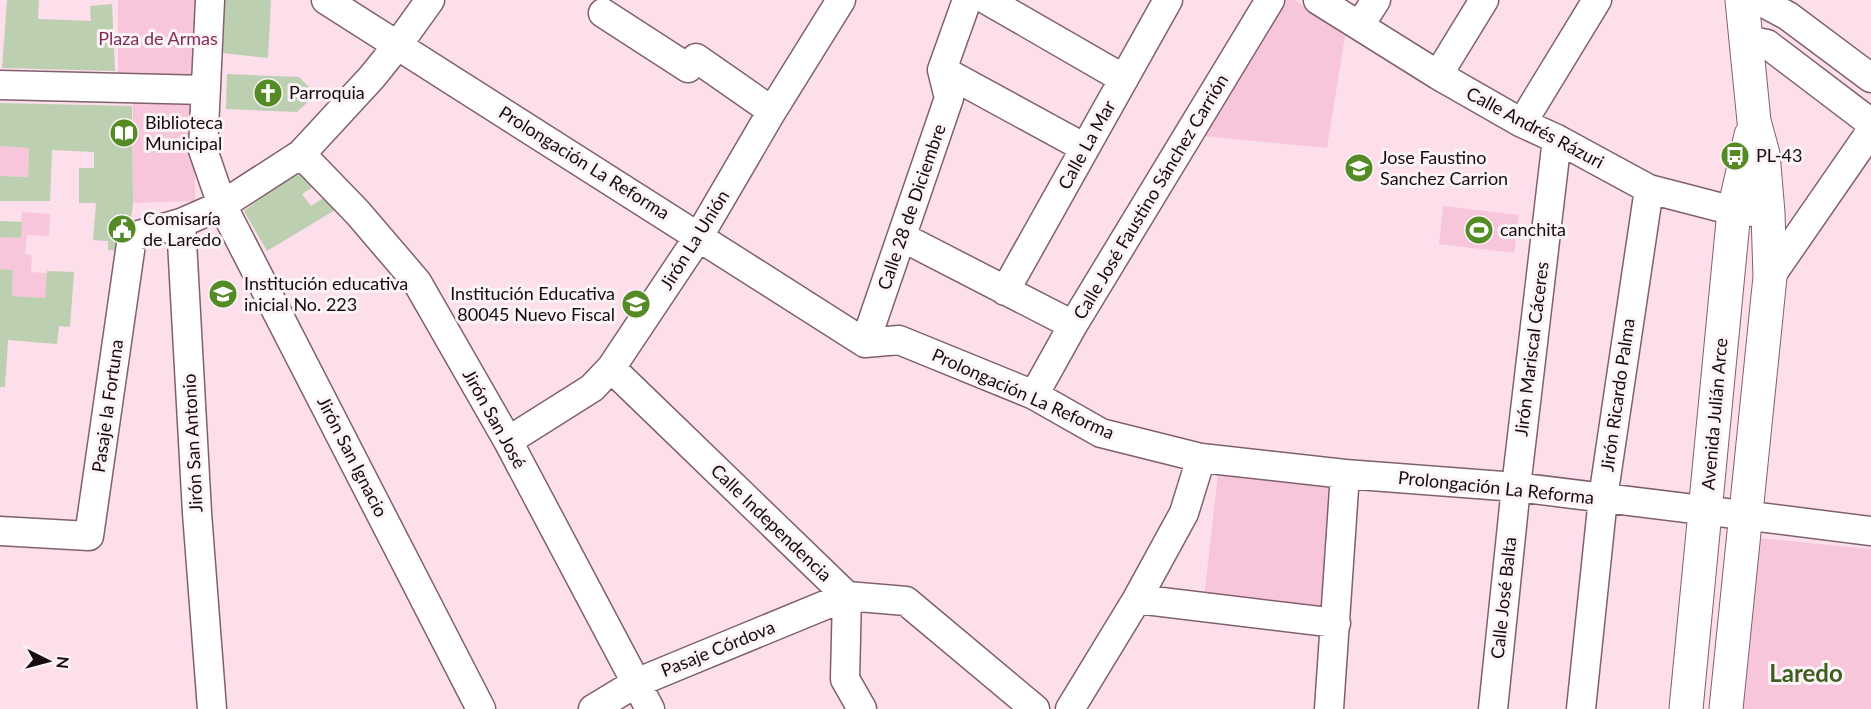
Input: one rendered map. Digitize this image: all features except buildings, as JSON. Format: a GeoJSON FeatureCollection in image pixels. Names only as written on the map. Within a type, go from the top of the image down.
{"type":"FeatureCollection","features":[{"type":"Feature","properties":{"kind":"main road","name":"Avenida Julián Arce"},"geometry":{"type":"LineString","coordinates":[[1686,709],[1734,211],[1754,121],[1757,42],[1742,0]]}},
{"type":"Feature","properties":{"kind":"main road","name":"Avenida Julián Arce"},"geometry":{"type":"LineString","coordinates":[[1726,709],[1770,277],[1763,154],[1754,121]]}},
{"type":"Feature","properties":{"kind":"street","name":"Jirón San Ignacio"},"geometry":{"type":"LineString","coordinates":[[210,0],[203,150],[222,205],[481,709]]}},
{"type":"Feature","properties":{"kind":"street","name":"Prolongación La Reforma"},"geometry":{"type":"LineString","coordinates":[[326,0],[866,343],[898,340],[1034,395],[1101,433],[1201,458],[1345,474],[1516,487],[1871,531]]}},
{"type":"Feature","properties":{"kind":"street"},"geometry":{"type":"LineString","coordinates":[[181,223],[222,205],[301,154],[398,46],[430,0]]}},
{"type":"Feature","properties":{"kind":"street","name":"Jirón La Unión"},"geometry":{"type":"LineString","coordinates":[[508,441],[592,388],[611,368],[699,236],[772,111],[841,0]]}},
{"type":"Feature","properties":{"kind":"street"},"geometry":{"type":"LineString","coordinates":[[968,0],[942,70],[1085,148]]}},
{"type":"Feature","properties":{"kind":"street"},"geometry":{"type":"LineString","coordinates":[[987,0],[1124,79]]}},
{"type":"Feature","properties":{"kind":"street","name":"Calle José Faustino Sánchez Carrión"},"geometry":{"type":"LineString","coordinates":[[1034,395],[1073,325],[1270,0]]}},
{"type":"Feature","properties":{"kind":"street","name":"Calle Andrés Rázuri"},"geometry":{"type":"LineString","coordinates":[[1318,0],[1438,75],[1522,123],[1557,139],[1649,189],[1734,211],[1768,213]]}},
{"type":"Feature","properties":{"kind":"street"},"geometry":{"type":"LineString","coordinates":[[1360,26],[1376,0]]}},
{"type":"Feature","properties":{"kind":"street"},"geometry":{"type":"LineString","coordinates":[[1438,75],[1484,0]]}},
{"type":"Feature","properties":{"kind":"street"},"geometry":{"type":"LineString","coordinates":[[1522,123],[1597,0]]}},
{"type":"Feature","properties":{"kind":"street"},"geometry":{"type":"LineString","coordinates":[[1758,0],[1793,8],[1871,78]]}},
{"type":"Feature","properties":{"kind":"street","name":"Calle La Mar"},"geometry":{"type":"LineString","coordinates":[[1005,291],[1124,79],[1163,2]]}},
{"type":"Feature","properties":{"kind":"street"},"geometry":{"type":"LineString","coordinates":[[1793,8],[1757,42],[1871,123]]}},
{"type":"Feature","properties":{"kind":"street"},"geometry":{"type":"LineString","coordinates":[[603,13],[688,68],[696,58],[772,111]]}},
{"type":"Feature","properties":{"kind":"street","name":"Calle 28 de Diciembre"},"geometry":{"type":"LineString","coordinates":[[866,343],[949,98],[942,70]]}},
{"type":"Feature","properties":{"kind":"street"},"geometry":{"type":"LineString","coordinates":[[0,85],[206,90]]}},
{"type":"Feature","properties":{"kind":"street"},"geometry":{"type":"LineString","coordinates":[[1770,277],[1871,131]]}},
{"type":"Feature","properties":{"kind":"street","name":"Jirón Mariscal Cáceres"},"geometry":{"type":"LineString","coordinates":[[1516,487],[1557,139]]}},
{"type":"Feature","properties":{"kind":"street","name":"Jirón San José"},"geometry":{"type":"LineString","coordinates":[[301,154],[358,213],[417,282],[508,441],[650,709]]}},
{"type":"Feature","properties":{"kind":"street","name":"Jirón Ricardo Palma"},"geometry":{"type":"LineString","coordinates":[[1581,709],[1603,498],[1649,189]]}},
{"type":"Feature","properties":{"kind":"street","name":"Pasaje la Fortuna"},"geometry":{"type":"LineString","coordinates":[[0,531],[89,536],[132,237],[181,223]]}},
{"type":"Feature","properties":{"kind":"street","name":"Jirón San Antonio"},"geometry":{"type":"LineString","coordinates":[[181,223],[212,709]]}},
{"type":"Feature","properties":{"kind":"street"},"geometry":{"type":"LineString","coordinates":[[902,237],[1073,325]]}},
{"type":"Feature","properties":{"kind":"street","name":"Calle Independencia"},"geometry":{"type":"LineString","coordinates":[[611,368],[847,596],[845,679]]}},
{"type":"Feature","properties":{"kind":"street"},"geometry":{"type":"LineString","coordinates":[[1070,709],[1137,599],[1184,513],[1201,458]]}},
{"type":"Feature","properties":{"kind":"street"},"geometry":{"type":"LineString","coordinates":[[1329,709],[1345,474]]}},
{"type":"Feature","properties":{"kind":"street","name":"Calle José Balta"},"geometry":{"type":"LineString","coordinates":[[1493,709],[1516,487]]}},
{"type":"Feature","properties":{"kind":"street"},"geometry":{"type":"LineString","coordinates":[[847,596],[906,601],[1035,709]]}},
{"type":"Feature","properties":{"kind":"street","name":"Pasaje Córdova"},"geometry":{"type":"LineString","coordinates":[[593,709],[636,683],[847,596]]}},
{"type":"Feature","properties":{"kind":"street"},"geometry":{"type":"LineString","coordinates":[[1137,599],[1336,623]]}},
{"type":"Feature","properties":{"kind":"street"},"geometry":{"type":"LineString","coordinates":[[845,679],[862,709]]}},
{"type":"Feature","properties":{"kind":"street"},"geometry":{"type":"LineString","coordinates":[[845,679],[882,709]]}},
{"type":"Feature","properties":{"kind":"green space","name":"Plaza de Armas"},"geometry":{"type":"Polygon","coordinates":[[[118,0],[200,0],[193,80],[118,78],[118,0]]]}},
{"type":"Feature","properties":{"kind":"green space"},"geometry":{"type":"Polygon","coordinates":[[[1285,0],[1295,0],[1345,36],[1327,148],[1204,136],[1285,0]]]}},
{"type":"Feature","properties":{"kind":"green space"},"geometry":{"type":"Polygon","coordinates":[[[133,96],[194,97],[195,201],[133,203],[133,96]]]}},
{"type":"Feature","properties":{"kind":"green space"},"geometry":{"type":"Polygon","coordinates":[[[0,146],[29,148],[28,177],[0,176],[0,146]]]}},
{"type":"Feature","properties":{"kind":"green space","name":"canchita"},"geometry":{"type":"Polygon","coordinates":[[[1443,206],[1519,215],[1514,253],[1439,244],[1443,206]]]}},
{"type":"Feature","properties":{"kind":"green space"},"geometry":{"type":"Polygon","coordinates":[[[22,212],[50,214],[49,236],[27,235],[25,254],[32,255],[31,272],[47,273],[45,298],[12,296],[13,270],[0,269],[0,237],[20,238],[22,212]]]}},
{"type":"Feature","properties":{"kind":"green space"},"geometry":{"type":"Polygon","coordinates":[[[1218,474],[1337,488],[1324,611],[1204,598],[1218,474]]]}},
{"type":"Feature","properties":{"kind":"green space"},"geometry":{"type":"Polygon","coordinates":[[[1757,538],[1871,549],[1871,709],[1740,709],[1757,538]]]}},
{"type":"Feature","properties":{"kind":"place","name":"Parroquia"},"geometry":{"type":"Point","coordinates":[268,93]}},
{"type":"Feature","properties":{"kind":"place","name":"Biblioteca Municipal"},"geometry":{"type":"Point","coordinates":[124,133]}},
{"type":"Feature","properties":{"kind":"place","name":"PL-43"},"geometry":{"type":"Point","coordinates":[1735,156]}},
{"type":"Feature","properties":{"kind":"place","name":"Jose Faustino Sanchez Carrion"},"geometry":{"type":"Point","coordinates":[1359,168]}},
{"type":"Feature","properties":{"kind":"place","name":"Comisaría de Laredo"},"geometry":{"type":"Point","coordinates":[122,229]}},
{"type":"Feature","properties":{"kind":"place","name":"canchita"},"geometry":{"type":"Point","coordinates":[1479,230]}},
{"type":"Feature","properties":{"kind":"place","name":"Institución educativa inicial No. 223"},"geometry":{"type":"Point","coordinates":[223,294]}},
{"type":"Feature","properties":{"kind":"place","name":"Institución Educativa 80045 Nuevo Fiscal"},"geometry":{"type":"Point","coordinates":[636,304]}},
{"type":"Feature","properties":{"kind":"district","name":"Laredo"},"geometry":{"type":"Point","coordinates":[1806,674]}}]}
